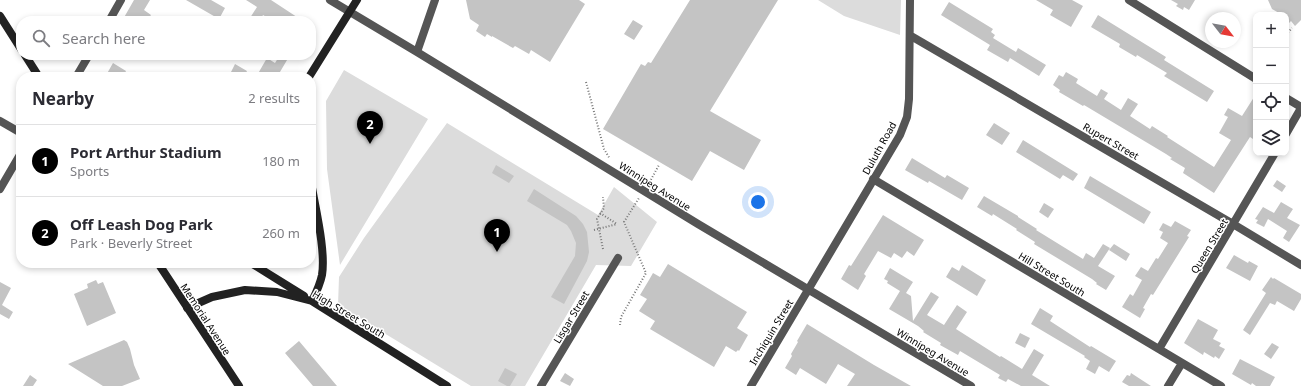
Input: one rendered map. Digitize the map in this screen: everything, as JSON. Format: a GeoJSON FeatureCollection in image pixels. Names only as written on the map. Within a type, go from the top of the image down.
{"type":"FeatureCollection","features":[{"type":"Feature","properties":{"kind":"street"},"geometry":{"type":"LineString","coordinates":[[112,16],[121,0]]}},
{"type":"Feature","properties":{"kind":"street","name":"Winnipeg Avenue"},"geometry":{"type":"LineString","coordinates":[[330,0],[808,289],[960,383],[972,386]]}},
{"type":"Feature","properties":{"kind":"street"},"geometry":{"type":"LineString","coordinates":[[311,72],[357,0]]}},
{"type":"Feature","properties":{"kind":"street"},"geometry":{"type":"LineString","coordinates":[[417,52],[435,0]]}},
{"type":"Feature","properties":{"kind":"street","name":"Duluth Road"},"geometry":{"type":"LineString","coordinates":[[808,289],[900,135],[907,117],[911,36],[910,0]]}},
{"type":"Feature","properties":{"kind":"street"},"geometry":{"type":"LineString","coordinates":[[1129,0],[1253,78]]}},
{"type":"Feature","properties":{"kind":"street"},"geometry":{"type":"LineString","coordinates":[[0,16],[16,41]]}},
{"type":"Feature","properties":{"kind":"street","name":"Rupert Street"},"geometry":{"type":"LineString","coordinates":[[911,36],[1301,265]]}},
{"type":"Feature","properties":{"kind":"street"},"geometry":{"type":"LineString","coordinates":[[28,60],[36,72]]}},
{"type":"Feature","properties":{"kind":"street"},"geometry":{"type":"LineString","coordinates":[[79,72],[86,60]]}},
{"type":"Feature","properties":{"kind":"street"},"geometry":{"type":"LineString","coordinates":[[1289,100],[1301,108],[1289,129]]}},
{"type":"Feature","properties":{"kind":"street"},"geometry":{"type":"LineString","coordinates":[[0,121],[16,130]]}},
{"type":"Feature","properties":{"kind":"street","name":"Queen Street"},"geometry":{"type":"LineString","coordinates":[[1159,349],[1273,156]]}},
{"type":"Feature","properties":{"kind":"street"},"geometry":{"type":"LineString","coordinates":[[0,189],[16,162]]}},
{"type":"Feature","properties":{"kind":"street","name":"Hill Street South"},"geometry":{"type":"LineString","coordinates":[[873,179],[1221,386]]}},
{"type":"Feature","properties":{"kind":"street"},"geometry":{"type":"LineString","coordinates":[[259,268],[312,301],[319,286],[322,273],[322,248],[316,212]]}},
{"type":"Feature","properties":{"kind":"street","name":"Lisgar Street"},"geometry":{"type":"LineString","coordinates":[[541,386],[618,258]]}},
{"type":"Feature","properties":{"kind":"street","name":"Memorial Avenue"},"geometry":{"type":"LineString","coordinates":[[161,268],[186,308],[239,386]]}},
{"type":"Feature","properties":{"kind":"street","name":"Inchiquin Street"},"geometry":{"type":"LineString","coordinates":[[752,386],[808,289]]}},
{"type":"Feature","properties":{"kind":"street","name":"High Street South"},"geometry":{"type":"LineString","coordinates":[[186,308],[212,297],[245,290],[277,292],[312,301],[447,386]]}},
{"type":"Feature","properties":{"kind":"street"},"geometry":{"type":"LineString","coordinates":[[1168,386],[1182,363]]}},
{"type":"Feature","properties":{"kind":"path"},"geometry":{"type":"LineString","coordinates":[[1289,32],[1292,28]]}},
{"type":"Feature","properties":{"kind":"path"},"geometry":{"type":"LineString","coordinates":[[586,82],[604,149],[612,162]]}},
{"type":"Feature","properties":{"kind":"path"},"geometry":{"type":"LineString","coordinates":[[620,325],[621,317],[646,273],[624,222],[659,165]]}},
{"type":"Feature","properties":{"kind":"path"},"geometry":{"type":"LineString","coordinates":[[602,249],[597,219],[604,208],[603,197]]}},
{"type":"Feature","properties":{"kind":"path"},"geometry":{"type":"LineString","coordinates":[[594,230],[599,230],[617,224],[600,213]]}},
{"type":"Feature","properties":{"kind":"shaded area"},"geometry":{"type":"Polygon","coordinates":[[[818,0],[901,0],[900,35],[844,16],[818,0]]]}},
{"type":"Feature","properties":{"kind":"shaded area"},"geometry":{"type":"Polygon","coordinates":[[[344,70],[428,119],[340,265],[327,169],[326,101],[344,70]]]}},
{"type":"Feature","properties":{"kind":"shaded area"},"geometry":{"type":"Polygon","coordinates":[[[447,123],[598,215],[614,187],[657,222],[631,266],[596,265],[525,386],[471,386],[338,305],[339,277],[364,238],[447,123]]]}},
{"type":"Feature","properties":{"kind":"building"},"geometry":{"type":"Polygon","coordinates":[[[134,0],[150,0],[144,10],[150,16],[125,16],[134,0]]]}},
{"type":"Feature","properties":{"kind":"building"},"geometry":{"type":"Polygon","coordinates":[[[186,0],[211,0],[225,8],[221,16],[214,16],[186,0]]]}},
{"type":"Feature","properties":{"kind":"building"},"geometry":{"type":"Polygon","coordinates":[[[246,0],[271,0],[295,16],[251,16],[257,7],[246,0]]]}},
{"type":"Feature","properties":{"kind":"building"},"geometry":{"type":"Polygon","coordinates":[[[466,0],[579,0],[585,4],[550,62],[531,50],[529,54],[515,46],[513,48],[487,34],[485,37],[476,31],[479,25],[470,19],[466,0]]]}},
{"type":"Feature","properties":{"kind":"building"},"geometry":{"type":"Polygon","coordinates":[[[690,0],[778,0],[710,111],[761,140],[744,170],[710,151],[692,181],[603,129],[641,64],[645,66],[648,62],[651,63],[690,0]]]}},
{"type":"Feature","properties":{"kind":"building"},"geometry":{"type":"Polygon","coordinates":[[[1036,0],[1072,0],[1083,6],[1071,27],[1050,15],[1053,10],[1036,0]]]}},
{"type":"Feature","properties":{"kind":"building"},"geometry":{"type":"Polygon","coordinates":[[[1171,0],[1195,0],[1189,10],[1184,7],[1183,10],[1176,6],[1178,4],[1171,0]]]}},
{"type":"Feature","properties":{"kind":"building"},"geometry":{"type":"Polygon","coordinates":[[[1268,0],[1301,0],[1301,20],[1295,26],[1291,21],[1289,23],[1289,12],[1277,12],[1272,9],[1268,0]]]}},
{"type":"Feature","properties":{"kind":"building"},"geometry":{"type":"Polygon","coordinates":[[[949,2],[993,29],[991,32],[995,35],[993,38],[1016,52],[1018,48],[1046,65],[1039,76],[1010,58],[1008,62],[987,50],[990,45],[941,15],[949,2]]]}},
{"type":"Feature","properties":{"kind":"building"},"geometry":{"type":"Polygon","coordinates":[[[1098,15],[1166,57],[1164,60],[1214,91],[1207,102],[1164,76],[1167,73],[1137,55],[1136,57],[1119,47],[1120,44],[1091,27],[1098,15]]]}},
{"type":"Feature","properties":{"kind":"building"},"geometry":{"type":"Polygon","coordinates":[[[633,20],[643,26],[634,40],[624,34],[633,20]]]}},
{"type":"Feature","properties":{"kind":"building"},"geometry":{"type":"Polygon","coordinates":[[[266,60],[270,60],[275,63],[277,60],[287,60],[280,72],[259,72],[266,60]]]}},
{"type":"Feature","properties":{"kind":"building"},"geometry":{"type":"Polygon","coordinates":[[[113,63],[126,71],[126,72],[108,72],[113,63]]]}},
{"type":"Feature","properties":{"kind":"building"},"geometry":{"type":"Polygon","coordinates":[[[235,64],[247,71],[246,72],[231,72],[235,64]]]}},
{"type":"Feature","properties":{"kind":"building"},"geometry":{"type":"Polygon","coordinates":[[[1066,72],[1078,79],[1076,83],[1097,96],[1101,89],[1108,93],[1104,99],[1121,110],[1128,98],[1138,104],[1130,116],[1150,129],[1152,126],[1214,167],[1231,140],[1219,133],[1228,117],[1224,115],[1228,108],[1242,116],[1253,99],[1253,139],[1250,137],[1214,193],[1183,173],[1185,168],[1170,159],[1172,158],[1166,154],[1084,105],[1083,106],[1059,92],[1060,90],[1053,85],[1059,75],[1063,77],[1066,72]]]}},
{"type":"Feature","properties":{"kind":"building"},"geometry":{"type":"Polygon","coordinates":[[[994,123],[1010,133],[1002,145],[986,135],[994,123]]]}},
{"type":"Feature","properties":{"kind":"building"},"geometry":{"type":"Polygon","coordinates":[[[1023,140],[1078,174],[1073,181],[1063,175],[1060,179],[1016,152],[1023,140]]]}},
{"type":"Feature","properties":{"kind":"building"},"geometry":{"type":"Polygon","coordinates":[[[912,158],[945,178],[947,175],[969,188],[962,200],[929,181],[928,183],[905,170],[912,158]]]}},
{"type":"Feature","properties":{"kind":"building"},"geometry":{"type":"Polygon","coordinates":[[[496,165],[514,176],[509,183],[492,173],[496,165]]]}},
{"type":"Feature","properties":{"kind":"building"},"geometry":{"type":"Polygon","coordinates":[[[1090,176],[1151,212],[1144,224],[1084,188],[1090,176]]]}},
{"type":"Feature","properties":{"kind":"building"},"geometry":{"type":"Polygon","coordinates":[[[1277,180],[1286,186],[1282,192],[1273,186],[1277,180]]]}},
{"type":"Feature","properties":{"kind":"building"},"geometry":{"type":"Polygon","coordinates":[[[534,189],[576,216],[583,224],[587,232],[589,252],[587,261],[564,304],[551,297],[575,256],[576,243],[567,225],[527,201],[534,189]]]}},
{"type":"Feature","properties":{"kind":"building"},"geometry":{"type":"Polygon","coordinates":[[[984,196],[1018,216],[1037,229],[1036,230],[1083,259],[1086,253],[1094,258],[1103,244],[1110,248],[1098,266],[1115,276],[1106,290],[1096,284],[1097,283],[1092,279],[1034,244],[1035,242],[1016,230],[1017,229],[993,214],[992,216],[977,207],[984,196]]]}},
{"type":"Feature","properties":{"kind":"building"},"geometry":{"type":"Polygon","coordinates":[[[1281,202],[1293,209],[1287,218],[1300,225],[1289,242],[1283,238],[1287,231],[1268,219],[1264,227],[1256,223],[1258,220],[1255,219],[1263,207],[1274,213],[1281,202]]]}},
{"type":"Feature","properties":{"kind":"building"},"geometry":{"type":"Polygon","coordinates":[[[1044,203],[1054,209],[1048,218],[1039,212],[1044,203]]]}},
{"type":"Feature","properties":{"kind":"building"},"geometry":{"type":"Polygon","coordinates":[[[883,215],[924,240],[914,256],[907,251],[902,258],[894,253],[891,258],[878,251],[864,274],[866,276],[858,290],[841,279],[849,265],[851,266],[883,215]]]}},
{"type":"Feature","properties":{"kind":"building"},"geometry":{"type":"Polygon","coordinates":[[[1175,221],[1191,230],[1187,236],[1189,237],[1153,295],[1151,294],[1143,308],[1145,309],[1140,318],[1122,307],[1130,294],[1133,296],[1142,280],[1135,276],[1141,267],[1148,271],[1168,243],[1160,238],[1163,232],[1159,230],[1163,223],[1171,227],[1175,221]]]}},
{"type":"Feature","properties":{"kind":"building"},"geometry":{"type":"Polygon","coordinates":[[[1114,244],[1130,254],[1126,261],[1109,250],[1114,244]]]}},
{"type":"Feature","properties":{"kind":"building"},"geometry":{"type":"Polygon","coordinates":[[[1234,255],[1248,263],[1249,261],[1258,266],[1250,281],[1226,268],[1234,255]]]}},
{"type":"Feature","properties":{"kind":"building"},"geometry":{"type":"Polygon","coordinates":[[[668,264],[747,312],[737,328],[748,335],[739,351],[738,350],[736,352],[726,346],[714,367],[650,329],[655,321],[639,311],[647,299],[640,295],[653,273],[660,277],[668,264]]]}},
{"type":"Feature","properties":{"kind":"building"},"geometry":{"type":"Polygon","coordinates":[[[962,265],[986,280],[977,296],[946,277],[952,267],[959,271],[962,265]]]}},
{"type":"Feature","properties":{"kind":"building"},"geometry":{"type":"Polygon","coordinates":[[[890,268],[913,282],[906,293],[911,296],[913,321],[931,292],[939,297],[927,315],[944,325],[957,305],[967,312],[956,329],[1000,357],[1001,356],[1022,369],[1034,349],[1044,355],[1032,375],[1050,386],[1021,386],[1008,379],[1006,382],[998,378],[1000,375],[960,351],[958,355],[940,345],[941,343],[923,332],[924,331],[918,326],[889,309],[900,291],[887,283],[888,281],[884,279],[890,268]]]}},
{"type":"Feature","properties":{"kind":"building"},"geometry":{"type":"Polygon","coordinates":[[[1271,277],[1301,294],[1301,299],[1294,311],[1277,301],[1275,305],[1270,303],[1250,335],[1243,330],[1266,293],[1262,290],[1271,277]]]}},
{"type":"Feature","properties":{"kind":"building"},"geometry":{"type":"Polygon","coordinates":[[[96,280],[98,284],[103,282],[116,313],[87,326],[74,294],[88,288],[87,284],[96,280]]]}},
{"type":"Feature","properties":{"kind":"building"},"geometry":{"type":"Polygon","coordinates":[[[0,282],[11,288],[2,305],[13,312],[9,319],[0,314],[0,282]]]}},
{"type":"Feature","properties":{"kind":"building"},"geometry":{"type":"Polygon","coordinates":[[[1040,308],[1053,316],[1050,321],[1090,347],[1091,346],[1116,361],[1109,372],[1099,366],[1095,374],[1086,369],[1090,361],[1084,357],[1085,356],[1031,324],[1040,308]]]}},
{"type":"Feature","properties":{"kind":"building"},"geometry":{"type":"Polygon","coordinates":[[[1198,319],[1218,330],[1213,339],[1221,343],[1219,346],[1225,349],[1219,359],[1215,356],[1214,358],[1204,352],[1203,355],[1184,343],[1198,319]]]}},
{"type":"Feature","properties":{"kind":"building"},"geometry":{"type":"Polygon","coordinates":[[[807,324],[911,386],[847,386],[855,374],[838,364],[826,384],[800,368],[796,375],[785,368],[792,356],[791,354],[798,342],[797,341],[807,324]]]}},
{"type":"Feature","properties":{"kind":"building"},"geometry":{"type":"Polygon","coordinates":[[[1020,333],[1030,338],[1025,348],[1015,343],[1020,333]]]}},
{"type":"Feature","properties":{"kind":"building"},"geometry":{"type":"Polygon","coordinates":[[[124,340],[127,342],[130,349],[134,365],[140,379],[122,386],[103,386],[68,364],[124,340]]]}},
{"type":"Feature","properties":{"kind":"building"},"geometry":{"type":"Polygon","coordinates":[[[299,341],[337,386],[313,386],[285,353],[299,341]]]}},
{"type":"Feature","properties":{"kind":"building"},"geometry":{"type":"Polygon","coordinates":[[[1272,343],[1279,347],[1271,359],[1264,354],[1272,343]]]}},
{"type":"Feature","properties":{"kind":"building"},"geometry":{"type":"Polygon","coordinates":[[[1240,359],[1275,377],[1270,386],[1256,386],[1252,383],[1251,385],[1232,374],[1240,359]]]}},
{"type":"Feature","properties":{"kind":"building"},"geometry":{"type":"Polygon","coordinates":[[[505,368],[517,374],[510,386],[498,381],[505,368]]]}},
{"type":"Feature","properties":{"kind":"building"},"geometry":{"type":"Polygon","coordinates":[[[565,373],[574,379],[570,386],[560,381],[565,373]]]}},
{"type":"Feature","properties":{"kind":"building"},"geometry":{"type":"Polygon","coordinates":[[[1131,373],[1151,386],[1129,386],[1122,382],[1127,375],[1130,376],[1131,373]]]}},
{"type":"Feature","properties":{"kind":"building"},"geometry":{"type":"Polygon","coordinates":[[[30,375],[37,380],[33,386],[23,386],[30,375]]]}},
{"type":"Feature","properties":{"kind":"place","name":"Off Leash Dog Park"},"geometry":{"type":"Point","coordinates":[370,144]}},
{"type":"Feature","properties":{"kind":"place","name":"Port Arthur Stadium"},"geometry":{"type":"Point","coordinates":[497,252]}}]}
